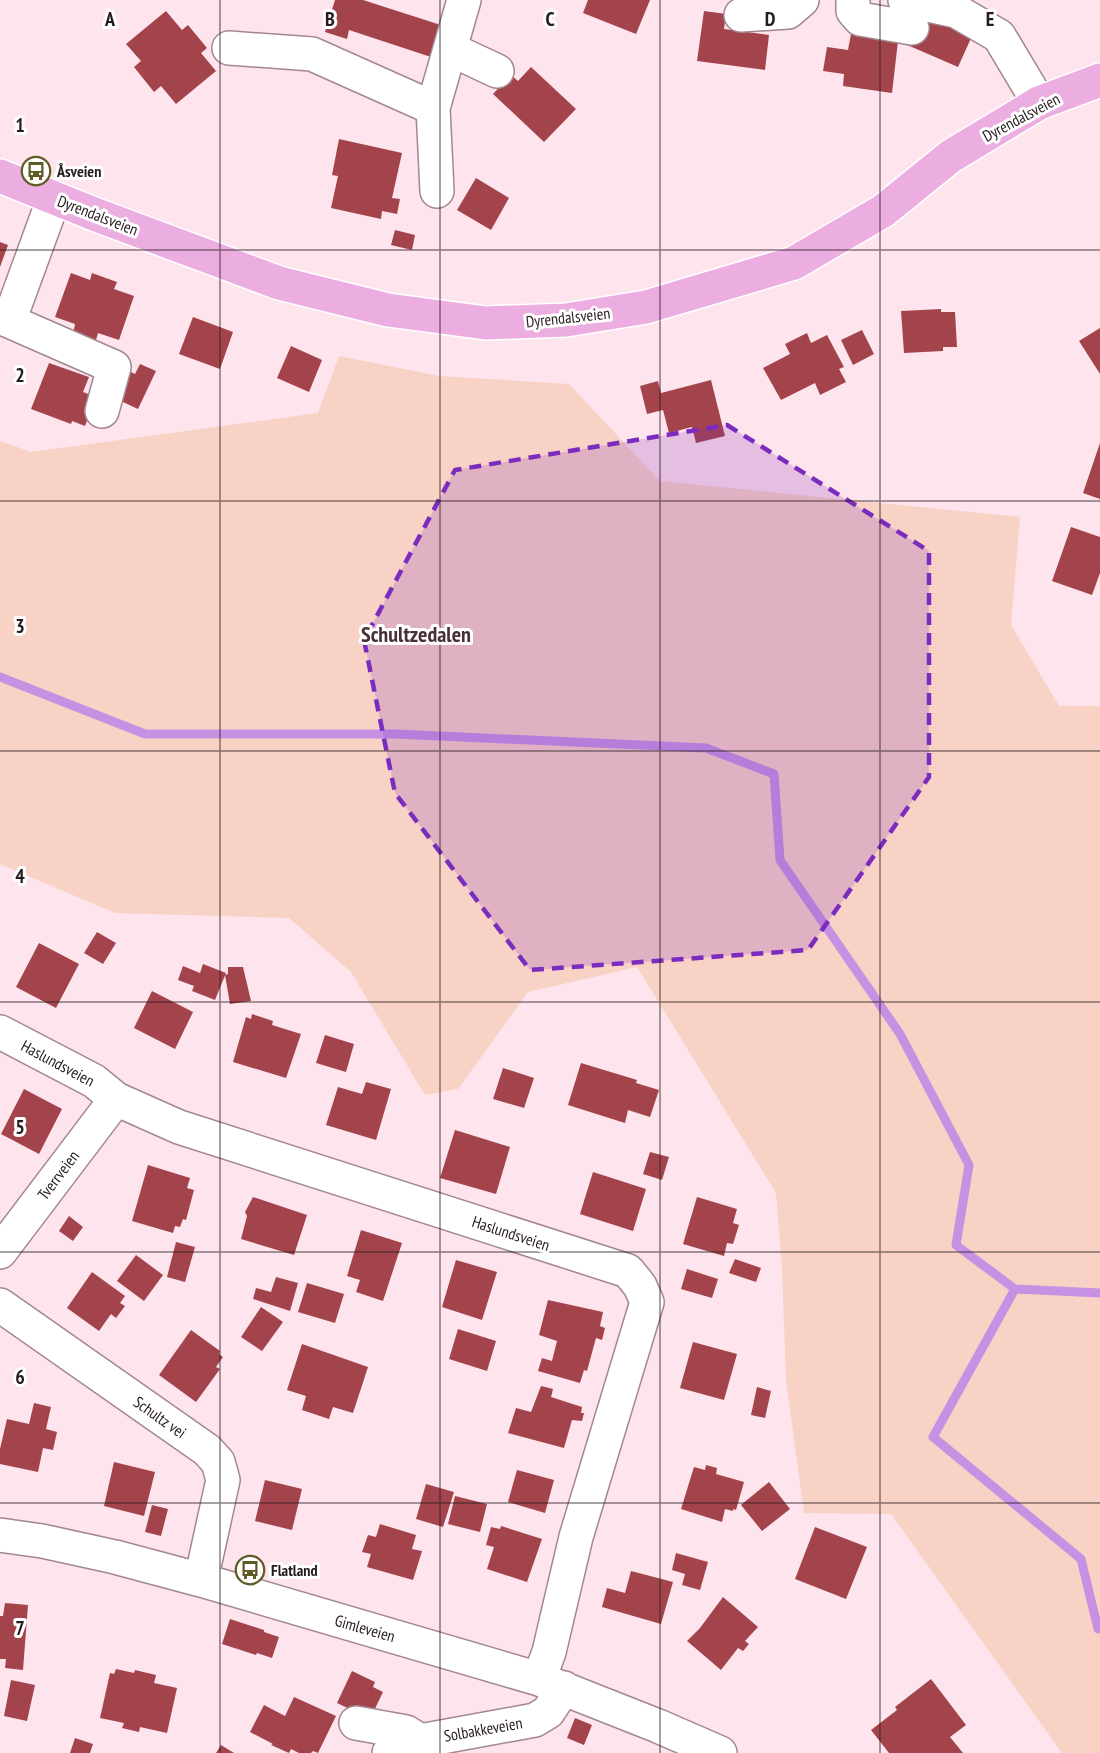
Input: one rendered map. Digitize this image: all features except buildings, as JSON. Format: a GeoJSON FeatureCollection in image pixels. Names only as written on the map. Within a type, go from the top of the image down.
{"type":"FeatureCollection","features":[{"type":"Feature","properties":{"kind":"main road","name":"Dyrendalsveien"},"geometry":{"type":"LineString","coordinates":[[0,176],[276,293],[486,323],[566,320],[646,307],[794,263],[883,211],[951,156],[1039,103],[1100,80]]}},
{"type":"Feature","properties":{"kind":"street"},"geometry":{"type":"LineString","coordinates":[[437,191],[434,108],[464,0]]}},
{"type":"Feature","properties":{"kind":"street"},"geometry":{"type":"LineString","coordinates":[[741,15],[788,12],[802,0]]}},
{"type":"Feature","properties":{"kind":"street"},"geometry":{"type":"LineString","coordinates":[[853,0],[853,11],[860,19],[956,11],[999,36],[1039,103]]}},
{"type":"Feature","properties":{"kind":"street"},"geometry":{"type":"LineString","coordinates":[[229,48],[312,54],[434,108]]}},
{"type":"Feature","properties":{"kind":"street"},"geometry":{"type":"LineString","coordinates":[[450,49],[497,71]]}},
{"type":"Feature","properties":{"kind":"street"},"geometry":{"type":"LineString","coordinates":[[54,198],[4,319],[114,367],[102,411]]}},
{"type":"Feature","properties":{"kind":"street","name":"Haslundsveien"},"geometry":{"type":"LineString","coordinates":[[0,1032],[94,1081],[116,1099],[179,1127],[628,1271],[640,1286],[647,1302],[576,1537],[549,1652],[551,1683]]}},
{"type":"Feature","properties":{"kind":"street","name":"Tverrveien"},"geometry":{"type":"LineString","coordinates":[[0,1252],[116,1099]]}},
{"type":"Feature","properties":{"kind":"street","name":"Schultz vei"},"geometry":{"type":"LineString","coordinates":[[0,1305],[207,1450],[218,1462],[223,1480],[201,1580]]}},
{"type":"Feature","properties":{"kind":"street","name":"Gimleveien"},"geometry":{"type":"LineString","coordinates":[[0,1535],[42,1541],[115,1557],[201,1580],[551,1683],[720,1753]]}},
{"type":"Feature","properties":{"kind":"street","name":"Solbakkeveien"},"geometry":{"type":"LineString","coordinates":[[402,1749],[535,1720],[548,1712],[551,1683]]}},
{"type":"Feature","properties":{"kind":"street"},"geometry":{"type":"LineString","coordinates":[[356,1723],[406,1732],[402,1749]]}},
{"type":"Feature","properties":{"kind":"highlighted area"},"geometry":{"type":"Polygon","coordinates":[[[727,425],[929,551],[929,777],[808,950],[530,970],[395,793],[364,640],[455,470],[727,425]]]}},
{"type":"Feature","properties":{"kind":"shaded area"},"geometry":{"type":"Polygon","coordinates":[[[339,356],[439,376],[569,384],[660,481],[1020,517],[1011,625],[1059,706],[1100,706],[1100,1753],[1062,1753],[891,1514],[804,1513],[786,1380],[782,1269],[776,1193],[637,967],[528,992],[458,1089],[425,1095],[351,972],[289,918],[115,913],[0,864],[0,441],[31,452],[318,413],[339,356]]]}},
{"type":"Feature","properties":{"kind":"waterway"},"geometry":{"type":"LineString","coordinates":[[0,677],[145,734],[396,734],[706,748],[774,774],[780,860],[900,1034],[969,1165],[956,1245],[1015,1289],[933,1437],[1081,1559],[1098,1629]]}},
{"type":"Feature","properties":{"kind":"waterway"},"geometry":{"type":"LineString","coordinates":[[1015,1289],[1100,1293]]}},
{"type":"Feature","properties":{"kind":"place","name":"Åsveien"},"geometry":{"type":"Point","coordinates":[36,171]}},
{"type":"Feature","properties":{"kind":"place","name":"Flatland"},"geometry":{"type":"Point","coordinates":[250,1570]}},
{"type":"Feature","properties":{"kind":"district","name":"Schultzedalen"},"geometry":{"type":"Point","coordinates":[416,634]}}]}
